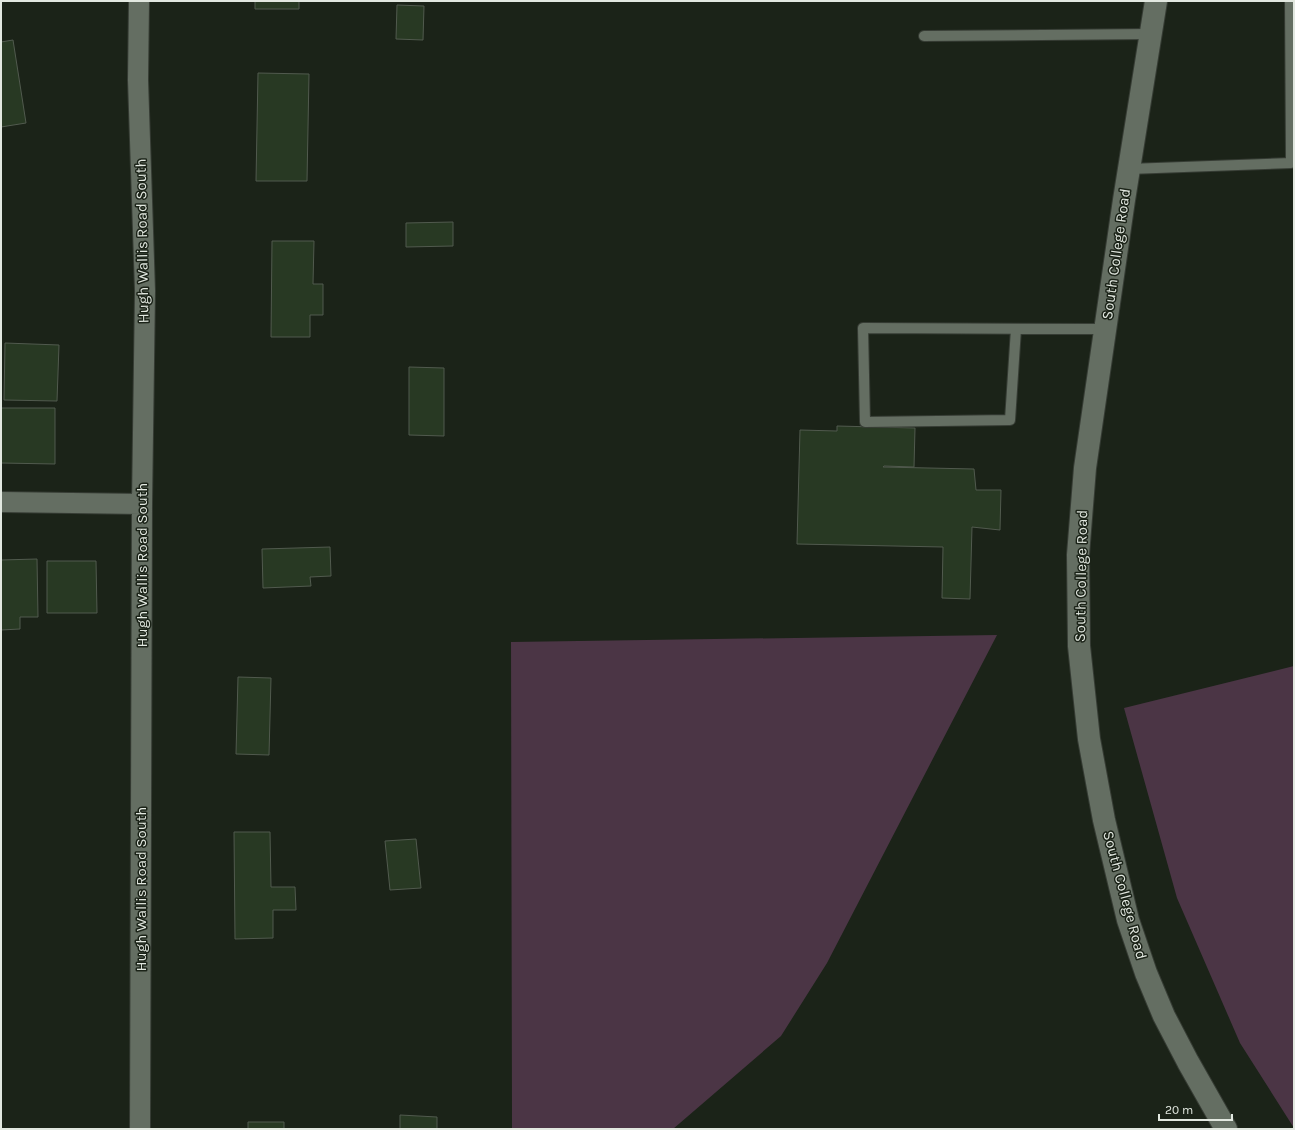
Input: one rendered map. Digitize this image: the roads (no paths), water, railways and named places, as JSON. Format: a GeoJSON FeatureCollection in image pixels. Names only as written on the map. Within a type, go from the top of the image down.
{"type":"FeatureCollection","features":[{"type":"Feature","properties":{"kind":"street","name":"Hugh Wallis Road South"},"geometry":{"type":"LineString","coordinates":[[139,1],[138,80],[145,291],[142,504],[140,1129]]}},
{"type":"Feature","properties":{"kind":"street","name":"South College Road"},"geometry":{"type":"LineString","coordinates":[[1156,1],[1129,169],[1085,468],[1078,555],[1079,646],[1089,739],[1104,820],[1128,920],[1146,973],[1164,1016],[1226,1129]]}},
{"type":"Feature","properties":{"kind":"street"},"geometry":{"type":"LineString","coordinates":[[1,502],[142,504]]}},
{"type":"Feature","properties":{"kind":"lane"},"geometry":{"type":"LineString","coordinates":[[1129,169],[1291,163],[1290,1]]}},
{"type":"Feature","properties":{"kind":"lane"},"geometry":{"type":"LineString","coordinates":[[924,36],[1150,34]]}},
{"type":"Feature","properties":{"kind":"lane"},"geometry":{"type":"LineString","coordinates":[[1016,329],[1010,420],[865,422],[863,328],[1105,329]]}}]}
